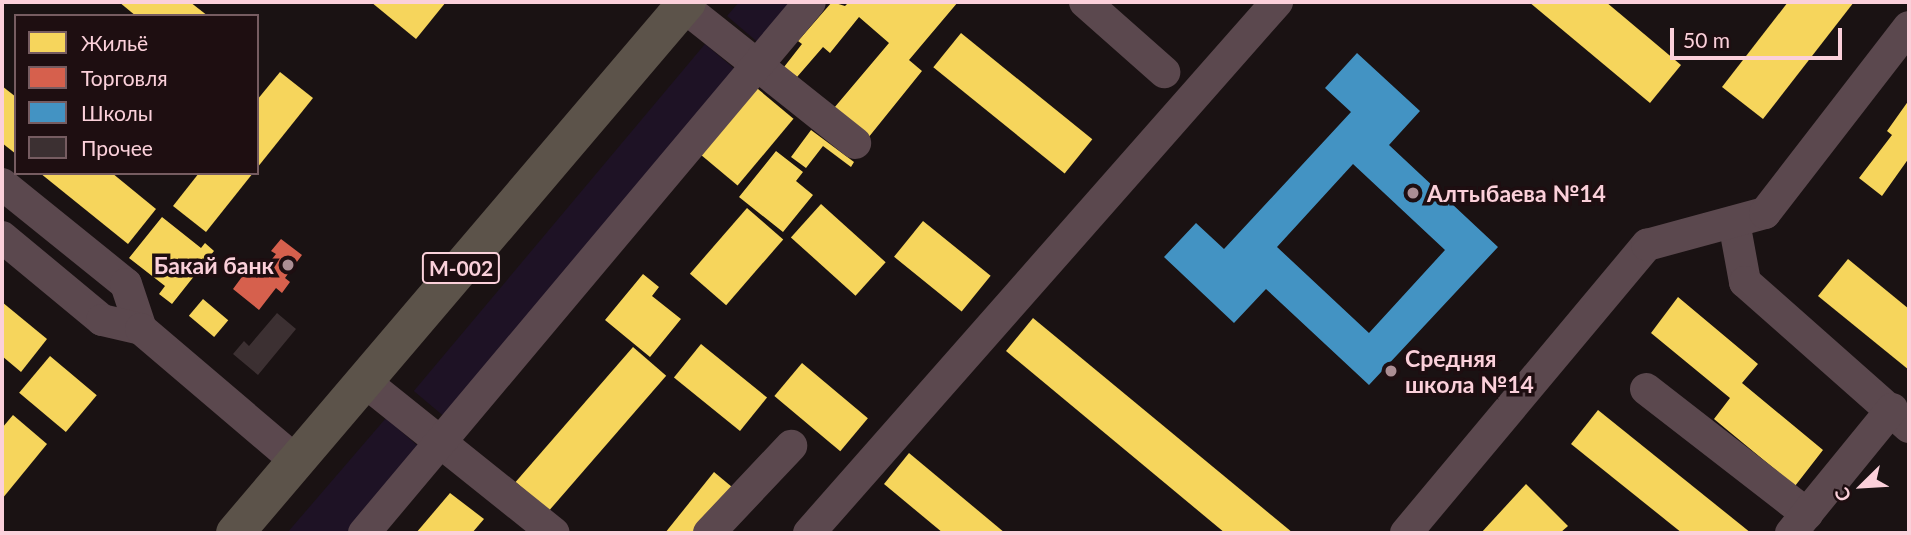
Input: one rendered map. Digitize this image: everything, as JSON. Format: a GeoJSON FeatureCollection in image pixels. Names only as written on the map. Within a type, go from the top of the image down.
{"type":"FeatureCollection","features":[{"type":"Feature","properties":{"kind":"highway","name":"M-002"},"geometry":{"type":"LineString","coordinates":[[235,533],[685,4]]}},
{"type":"Feature","properties":{"kind":"street"},"geometry":{"type":"LineString","coordinates":[[364,533],[442,444],[755,63],[810,2]]}},
{"type":"Feature","properties":{"kind":"street"},"geometry":{"type":"LineString","coordinates":[[1085,2],[1164,72]]}},
{"type":"Feature","properties":{"kind":"street"},"geometry":{"type":"LineString","coordinates":[[809,533],[1277,2]]}},
{"type":"Feature","properties":{"kind":"street"},"geometry":{"type":"LineString","coordinates":[[685,4],[855,143]]}},
{"type":"Feature","properties":{"kind":"street"},"geometry":{"type":"LineString","coordinates":[[1406,533],[1647,245],[1766,213],[1909,27]]}},
{"type":"Feature","properties":{"kind":"street"},"geometry":{"type":"LineString","coordinates":[[2,184],[126,284],[141,330]]}},
{"type":"Feature","properties":{"kind":"street"},"geometry":{"type":"LineString","coordinates":[[1646,388],[1799,524],[1900,418],[1745,282],[1734,222]]}},
{"type":"Feature","properties":{"kind":"street"},"geometry":{"type":"LineString","coordinates":[[2,237],[102,320],[141,330],[296,461]]}},
{"type":"Feature","properties":{"kind":"street"},"geometry":{"type":"LineString","coordinates":[[364,381],[554,533]]}},
{"type":"Feature","properties":{"kind":"street"},"geometry":{"type":"LineString","coordinates":[[709,533],[791,446]]}},
{"type":"Feature","properties":{"kind":"shaded area"},"geometry":{"type":"Polygon","coordinates":[[[739,2],[798,2],[761,45],[727,16],[739,2]]]}},
{"type":"Feature","properties":{"kind":"shaded area"},"geometry":{"type":"Polygon","coordinates":[[[705,44],[739,73],[448,420],[414,391],[705,44]]]}},
{"type":"Feature","properties":{"kind":"shaded area"},"geometry":{"type":"Polygon","coordinates":[[[386,418],[419,447],[346,533],[287,533],[386,418]]]}},
{"type":"Feature","properties":{"kind":"building: Жильё"},"geometry":{"type":"Polygon","coordinates":[[[119,2],[190,2],[205,14],[134,14],[119,2]]]}},
{"type":"Feature","properties":{"kind":"building: Жильё"},"geometry":{"type":"Polygon","coordinates":[[[371,2],[446,2],[416,39],[371,2]]]}},
{"type":"Feature","properties":{"kind":"building: Жильё"},"geometry":{"type":"Polygon","coordinates":[[[832,2],[845,6],[849,2],[958,2],[909,60],[922,71],[868,138],[834,108],[889,43],[859,17],[830,53],[823,47],[797,77],[784,67],[802,44],[798,41],[832,2]]]}},
{"type":"Feature","properties":{"kind":"building: Жильё"},"geometry":{"type":"Polygon","coordinates":[[[1529,2],[1606,2],[1681,65],[1650,103],[1529,2]]]}},
{"type":"Feature","properties":{"kind":"building: Жильё"},"geometry":{"type":"Polygon","coordinates":[[[1788,2],[1854,2],[1763,119],[1722,87],[1788,2]]]}},
{"type":"Feature","properties":{"kind":"building: Жильё"},"geometry":{"type":"Polygon","coordinates":[[[961,33],[1092,139],[1065,174],[933,67],[961,33]]]}},
{"type":"Feature","properties":{"kind":"building: Жильё"},"geometry":{"type":"Polygon","coordinates":[[[280,72],[313,98],[259,166],[259,98],[280,72]]]}},
{"type":"Feature","properties":{"kind":"building: Жильё"},"geometry":{"type":"Polygon","coordinates":[[[746,79],[793,119],[738,185],[690,146],[746,79]]]}},
{"type":"Feature","properties":{"kind":"building: Жильё"},"geometry":{"type":"Polygon","coordinates":[[[2,86],[14,95],[14,152],[2,143],[2,86]]]}},
{"type":"Feature","properties":{"kind":"building: Жильё"},"geometry":{"type":"Polygon","coordinates":[[[1909,100],[1909,158],[1882,196],[1859,178],[1892,135],[1887,131],[1909,100]]]}},
{"type":"Feature","properties":{"kind":"building: Жильё"},"geometry":{"type":"Polygon","coordinates":[[[811,130],[854,162],[851,167],[823,146],[806,168],[791,157],[811,130]]]}},
{"type":"Feature","properties":{"kind":"building: Жильё"},"geometry":{"type":"Polygon","coordinates":[[[776,151],[803,172],[796,181],[813,195],[783,232],[739,197],[776,151]]]}},
{"type":"Feature","properties":{"kind":"building: Жильё"},"geometry":{"type":"Polygon","coordinates":[[[42,175],[114,175],[156,209],[128,244],[42,175]]]}},
{"type":"Feature","properties":{"kind":"building: Жильё"},"geometry":{"type":"Polygon","coordinates":[[[197,175],[251,175],[206,232],[173,206],[197,175]]]}},
{"type":"Feature","properties":{"kind":"building: Жильё"},"geometry":{"type":"Polygon","coordinates":[[[821,204],[886,262],[856,296],[791,237],[821,204]]]}},
{"type":"Feature","properties":{"kind":"building: Жильё"},"geometry":{"type":"Polygon","coordinates":[[[747,208],[783,239],[726,305],[690,274],[747,208]]]}},
{"type":"Feature","properties":{"kind":"building: Жильё"},"geometry":{"type":"Polygon","coordinates":[[[162,217],[201,248],[205,243],[214,251],[172,304],[159,294],[165,286],[129,258],[162,217]]]}},
{"type":"Feature","properties":{"kind":"building: Жильё"},"geometry":{"type":"Polygon","coordinates":[[[923,221],[991,276],[962,311],[894,257],[923,221]]]}},
{"type":"Feature","properties":{"kind":"building: Жильё"},"geometry":{"type":"Polygon","coordinates":[[[1848,259],[1909,309],[1909,370],[1818,296],[1848,259]]]}},
{"type":"Feature","properties":{"kind":"building: Жильё"},"geometry":{"type":"Polygon","coordinates":[[[643,274],[659,287],[652,296],[681,319],[650,357],[605,320],[643,274]]]}},
{"type":"Feature","properties":{"kind":"building: Жильё"},"geometry":{"type":"Polygon","coordinates":[[[1678,297],[1758,364],[1742,383],[1823,450],[1795,486],[1714,419],[1730,398],[1651,333],[1678,297]]]}},
{"type":"Feature","properties":{"kind":"building: Жильё"},"geometry":{"type":"Polygon","coordinates":[[[203,299],[228,320],[214,337],[189,316],[203,299]]]}},
{"type":"Feature","properties":{"kind":"building: Жильё"},"geometry":{"type":"Polygon","coordinates":[[[2,302],[47,339],[21,372],[2,356],[2,302]]]}},
{"type":"Feature","properties":{"kind":"building: Жильё"},"geometry":{"type":"Polygon","coordinates":[[[1033,318],[1293,533],[1225,533],[1006,351],[1033,318]]]}},
{"type":"Feature","properties":{"kind":"building: Жильё"},"geometry":{"type":"Polygon","coordinates":[[[701,344],[767,397],[740,431],[674,377],[701,344]]]}},
{"type":"Feature","properties":{"kind":"building: Жильё"},"geometry":{"type":"Polygon","coordinates":[[[633,347],[666,376],[549,511],[516,482],[633,347]]]}},
{"type":"Feature","properties":{"kind":"building: Жильё"},"geometry":{"type":"Polygon","coordinates":[[[50,356],[97,395],[66,432],[19,393],[50,356]]]}},
{"type":"Feature","properties":{"kind":"building: Жильё"},"geometry":{"type":"Polygon","coordinates":[[[802,363],[868,418],[840,451],[774,396],[802,363]]]}},
{"type":"Feature","properties":{"kind":"building: Жильё"},"geometry":{"type":"Polygon","coordinates":[[[1598,410],[1751,533],[1682,533],[1571,444],[1598,410]]]}},
{"type":"Feature","properties":{"kind":"building: Жильё"},"geometry":{"type":"Polygon","coordinates":[[[13,415],[47,444],[2,499],[2,428],[13,415]]]}},
{"type":"Feature","properties":{"kind":"building: Жильё"},"geometry":{"type":"Polygon","coordinates":[[[909,453],[1005,533],[943,533],[884,484],[909,453]]]}},
{"type":"Feature","properties":{"kind":"building: Жильё"},"geometry":{"type":"Polygon","coordinates":[[[714,472],[732,487],[694,533],[665,533],[714,472]]]}},
{"type":"Feature","properties":{"kind":"building: Жильё"},"geometry":{"type":"Polygon","coordinates":[[[1526,484],[1568,526],[1560,533],[1481,533],[1526,484]]]}},
{"type":"Feature","properties":{"kind":"building: Жильё"},"geometry":{"type":"Polygon","coordinates":[[[450,493],[484,519],[472,533],[416,533],[450,493]]]}},
{"type":"Feature","properties":{"kind":"building: Торговля"},"geometry":{"type":"Polygon","coordinates":[[[281,239],[302,255],[285,278],[290,282],[282,293],[276,288],[259,310],[233,289],[247,270],[257,278],[276,254],[271,251],[281,239]]]}},
{"type":"Feature","properties":{"kind":"building: Школы","name":"Алтыбаева №14"},"geometry":{"type":"Polygon","coordinates":[[[1357,53],[1420,111],[1389,145],[1498,247],[1369,385],[1266,289],[1234,323],[1164,257],[1196,223],[1224,249],[1351,112],[1325,88],[1357,53]],[[1353,164],[1277,247],[1369,333],[1445,250],[1353,164]]]}},
{"type":"Feature","properties":{"kind":"building: Прочее"},"geometry":{"type":"Polygon","coordinates":[[[277,313],[296,329],[258,375],[233,354],[244,341],[249,346],[277,313]]]}},
{"type":"Feature","properties":{"kind":"place","name":"Алтыбаева №14"},"geometry":{"type":"Point","coordinates":[1413,193]}},
{"type":"Feature","properties":{"kind":"place","name":"Бакай банк"},"geometry":{"type":"Point","coordinates":[288,265]}},
{"type":"Feature","properties":{"kind":"place","name":"Средняя школа №14"},"geometry":{"type":"Point","coordinates":[1391,371]}}]}
